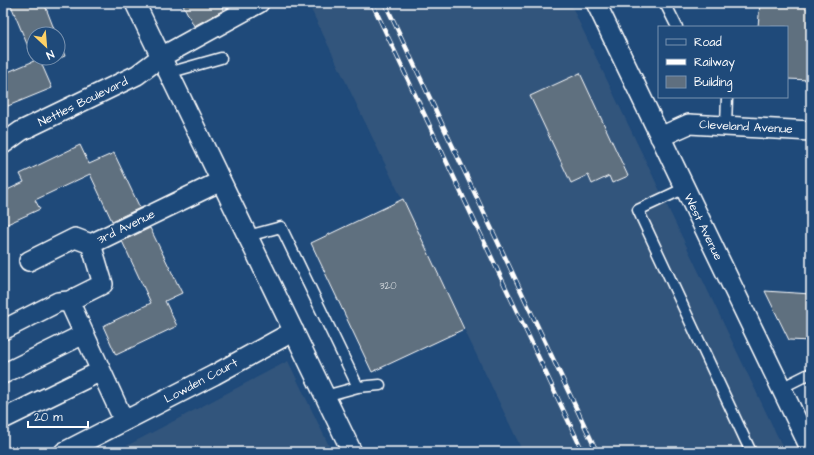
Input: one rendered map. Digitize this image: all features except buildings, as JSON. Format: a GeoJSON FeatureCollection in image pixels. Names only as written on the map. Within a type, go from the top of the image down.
{"type":"FeatureCollection","features":[{"type":"Feature","properties":{"kind":"street"},"geometry":{"type":"LineString","coordinates":[[135,3],[352,452]]}},
{"type":"Feature","properties":{"kind":"street","name":"Nettles Boulevard"},"geometry":{"type":"LineString","coordinates":[[3,144],[21,132],[137,75],[164,65],[233,9],[259,3]]}},
{"type":"Feature","properties":{"kind":"street","name":"West Avenue"},"geometry":{"type":"LineString","coordinates":[[596,3],[811,450]]}},
{"type":"Feature","properties":{"kind":"street","name":"Cleveland Avenue"},"geometry":{"type":"LineString","coordinates":[[660,137],[689,124],[811,131]]}},
{"type":"Feature","properties":{"kind":"street","name":"3rd Avenue"},"geometry":{"type":"LineString","coordinates":[[69,302],[103,284],[91,244],[221,181]]}},
{"type":"Feature","properties":{"kind":"street"},"geometry":{"type":"LineString","coordinates":[[29,261],[75,238],[91,244]]}},
{"type":"Feature","properties":{"kind":"street"},"geometry":{"type":"LineString","coordinates":[[3,330],[58,302],[69,302],[124,421]]}},
{"type":"Feature","properties":{"kind":"street","name":"Lowden Court"},"geometry":{"type":"LineString","coordinates":[[64,452],[214,375],[294,331]]}},
{"type":"Feature","properties":{"kind":"street"},"geometry":{"type":"LineString","coordinates":[[3,374],[84,334]]}},
{"type":"Feature","properties":{"kind":"street"},"geometry":{"type":"LineString","coordinates":[[3,420],[101,371]]}},
{"type":"Feature","properties":{"kind":"lane"},"geometry":{"type":"LineString","coordinates":[[665,3],[676,26]]}},
{"type":"Feature","properties":{"kind":"lane"},"geometry":{"type":"LineString","coordinates":[[164,65],[221,58]]}},
{"type":"Feature","properties":{"kind":"lane"},"geometry":{"type":"LineString","coordinates":[[726,126],[728,98]]}},
{"type":"Feature","properties":{"kind":"lane"},"geometry":{"type":"LineString","coordinates":[[685,188],[638,210],[751,452]]}},
{"type":"Feature","properties":{"kind":"lane"},"geometry":{"type":"LineString","coordinates":[[248,236],[281,227],[358,387]]}},
{"type":"Feature","properties":{"kind":"lane"},"geometry":{"type":"LineString","coordinates":[[781,388],[811,373]]}},
{"type":"Feature","properties":{"kind":"lane"},"geometry":{"type":"LineString","coordinates":[[326,396],[358,387],[380,385]]}},
{"type":"Feature","properties":{"kind":"shaded area"},"geometry":{"type":"Polygon","coordinates":[[[308,3],[570,3],[785,452],[523,452],[308,3]]]}},
{"type":"Feature","properties":{"kind":"shaded area"},"geometry":{"type":"Polygon","coordinates":[[[288,361],[332,452],[115,452],[288,361]]]}},
{"type":"Feature","properties":{"kind":"railway"},"geometry":{"type":"LineString","coordinates":[[372,3],[583,452]]}},
{"type":"Feature","properties":{"kind":"railway"},"geometry":{"type":"LineString","coordinates":[[385,3],[597,452]]}}]}
